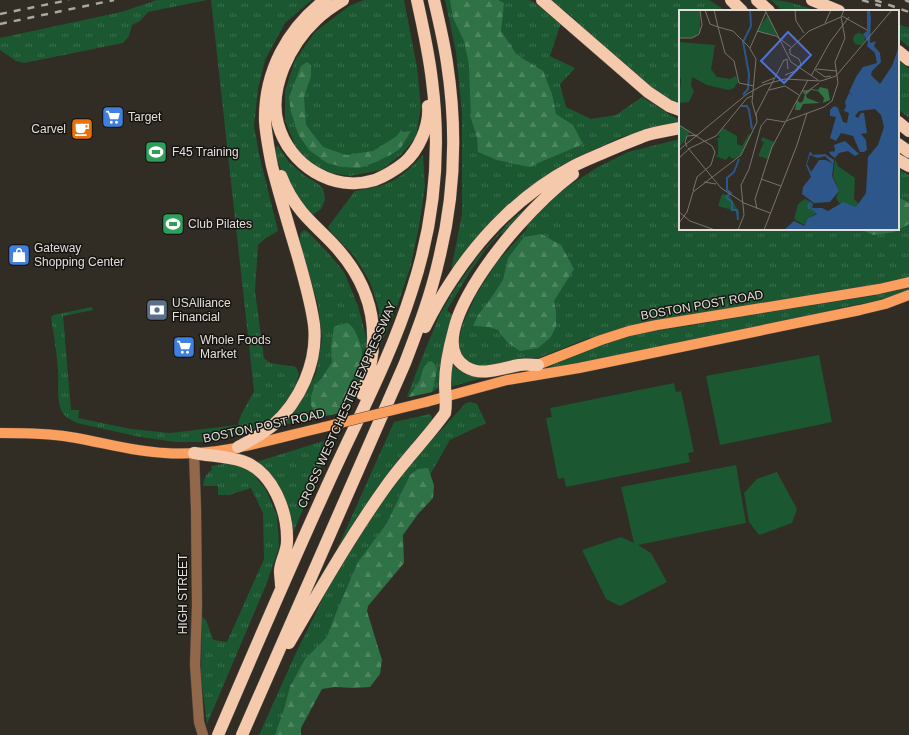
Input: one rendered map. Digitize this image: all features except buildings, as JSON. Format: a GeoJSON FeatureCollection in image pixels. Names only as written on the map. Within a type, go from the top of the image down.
{"type":"FeatureCollection","features":[{"type":"Feature","properties":{"kind":"highway"},"geometry":{"type":"LineString","coordinates":[[238,447],[272,426],[290,406],[307,377],[310,368],[314,347],[314,326],[311,307],[272,166],[265,121],[266,105],[272,74],[278,56],[294,30],[325,0]]}},
{"type":"Feature","properties":{"kind":"highway"},"geometry":{"type":"LineString","coordinates":[[342,0],[319,17],[298,40],[281,75],[276,99],[277,123],[290,151],[302,163],[315,173],[344,182],[364,182],[392,172],[414,153],[420,143],[427,122],[427,99],[432,80]]}},
{"type":"Feature","properties":{"kind":"highway","name":"CROSS WESTCHESTER EXPRESSWAY"},"geometry":{"type":"LineString","coordinates":[[218,735],[328,484],[397,332],[408,304],[419,266],[430,214],[435,169],[436,122],[432,80],[417,0]]}},
{"type":"Feature","properties":{"kind":"highway"},"geometry":{"type":"LineString","coordinates":[[242,735],[405,363],[438,266],[452,183],[453,137],[452,107],[447,62],[434,0]]}},
{"type":"Feature","properties":{"kind":"highway"},"geometry":{"type":"LineString","coordinates":[[542,0],[648,92],[664,103],[679,110]]}},
{"type":"Feature","properties":{"kind":"highway"},"geometry":{"type":"LineString","coordinates":[[731,0],[741,10]]}},
{"type":"Feature","properties":{"kind":"highway"},"geometry":{"type":"LineString","coordinates":[[757,0],[767,10]]}},
{"type":"Feature","properties":{"kind":"highway"},"geometry":{"type":"LineString","coordinates":[[812,0],[837,10]]}},
{"type":"Feature","properties":{"kind":"highway"},"geometry":{"type":"LineString","coordinates":[[899,46],[909,53]]}},
{"type":"Feature","properties":{"kind":"highway"},"geometry":{"type":"LineString","coordinates":[[899,52],[909,60]]}},
{"type":"Feature","properties":{"kind":"highway"},"geometry":{"type":"LineString","coordinates":[[899,123],[909,131]]}},
{"type":"Feature","properties":{"kind":"highway"},"geometry":{"type":"LineString","coordinates":[[405,363],[452,279],[472,251],[492,228],[514,208],[548,182],[571,168],[646,136],[679,128]]}},
{"type":"Feature","properties":{"kind":"highway"},"geometry":{"type":"LineString","coordinates":[[267,135],[287,190],[303,213],[344,256],[364,288],[371,310],[373,337],[370,370],[328,484]]}},
{"type":"Feature","properties":{"kind":"highway"},"geometry":{"type":"LineString","coordinates":[[899,145],[909,152]]}},
{"type":"Feature","properties":{"kind":"highway"},"geometry":{"type":"LineString","coordinates":[[258,698],[315,599],[363,521],[387,485],[445,413],[445,385],[448,352],[458,318],[476,281],[493,256],[540,202],[563,182],[608,151]]}},
{"type":"Feature","properties":{"kind":"highway"},"geometry":{"type":"LineString","coordinates":[[899,161],[909,166]]}},
{"type":"Feature","properties":{"kind":"highway"},"geometry":{"type":"LineString","coordinates":[[454,330],[453,348],[456,355],[465,367],[472,370],[490,371],[521,364],[538,365]]}},
{"type":"Feature","properties":{"kind":"highway"},"geometry":{"type":"LineString","coordinates":[[194,453],[235,459],[249,464],[263,475],[274,490],[282,508],[287,534],[286,553],[280,570],[282,588]]}},
{"type":"Feature","properties":{"kind":"main road","name":"BOSTON POST ROAD"},"geometry":{"type":"LineString","coordinates":[[507,380],[538,365],[590,344],[629,331],[657,325],[879,290],[909,282]]}},
{"type":"Feature","properties":{"kind":"main road","name":"BOSTON POST ROAD"},"geometry":{"type":"LineString","coordinates":[[0,433],[50,434],[85,439],[136,450],[167,454],[209,452],[238,447],[324,427],[446,397],[507,380],[579,368],[860,310],[885,304],[909,295]]}},
{"type":"Feature","properties":{"kind":"street","name":"HIGH STREET"},"geometry":{"type":"LineString","coordinates":[[194,453],[197,606],[195,665],[199,722],[202,735]]}},
{"type":"Feature","properties":{"kind":"green space"},"geometry":{"type":"Polygon","coordinates":[[[157,0],[207,0],[148,12],[140,21],[132,25],[129,36],[123,43],[24,63],[16,61],[0,50],[0,38],[121,12],[157,0]]]}},
{"type":"Feature","properties":{"kind":"green space"},"geometry":{"type":"Polygon","coordinates":[[[211,0],[312,0],[285,23],[265,60],[258,89],[254,126],[259,154],[278,231],[258,245],[255,291],[264,358],[270,363],[296,367],[299,374],[295,387],[276,416],[267,423],[263,423],[264,426],[205,442],[176,442],[140,437],[77,423],[70,420],[62,412],[60,407],[58,397],[57,358],[51,318],[53,315],[92,307],[93,310],[63,316],[71,410],[79,410],[78,418],[131,429],[170,433],[238,425],[254,391],[211,0]]]}},
{"type":"Feature","properties":{"kind":"green space"},"geometry":{"type":"Polygon","coordinates":[[[364,0],[404,0],[417,67],[421,107],[416,137],[402,154],[381,170],[350,176],[320,171],[298,152],[285,121],[285,91],[295,60],[315,32],[349,6],[364,0]]]}},
{"type":"Feature","properties":{"kind":"green space"},"geometry":{"type":"Polygon","coordinates":[[[445,0],[532,1],[561,23],[550,56],[575,68],[560,84],[566,107],[591,119],[616,115],[642,97],[679,119],[679,122],[622,137],[577,157],[545,176],[509,204],[469,246],[451,270],[462,214],[462,113],[456,52],[445,0]]]}},
{"type":"Feature","properties":{"kind":"green space"},"geometry":{"type":"Polygon","coordinates":[[[450,0],[498,0],[504,3],[501,31],[517,55],[543,71],[552,94],[556,114],[573,125],[583,144],[529,167],[497,160],[478,152],[477,138],[471,118],[469,65],[464,41],[453,18],[450,0]]]}},
{"type":"Feature","properties":{"kind":"green space"},"geometry":{"type":"Polygon","coordinates":[[[550,0],[709,0],[724,10],[679,10],[679,107],[651,92],[569,14],[550,0]]]}},
{"type":"Feature","properties":{"kind":"green space"},"geometry":{"type":"Polygon","coordinates":[[[771,0],[789,2],[814,10],[782,10],[771,0]]]}},
{"type":"Feature","properties":{"kind":"green space"},"geometry":{"type":"Polygon","coordinates":[[[899,24],[909,28],[909,47],[899,39],[899,24]]]}},
{"type":"Feature","properties":{"kind":"green space"},"geometry":{"type":"Polygon","coordinates":[[[899,60],[909,69],[909,118],[899,110],[899,60]]]}},
{"type":"Feature","properties":{"kind":"green space"},"geometry":{"type":"Polygon","coordinates":[[[307,62],[311,65],[311,76],[304,97],[306,125],[323,147],[346,155],[373,151],[397,136],[401,130],[403,132],[411,131],[400,149],[376,162],[359,168],[343,167],[327,163],[309,150],[298,134],[291,112],[289,97],[301,66],[307,62]]]}},
{"type":"Feature","properties":{"kind":"green space"},"geometry":{"type":"Polygon","coordinates":[[[679,139],[679,230],[899,230],[899,170],[909,175],[909,277],[891,283],[633,327],[589,338],[538,358],[503,367],[475,367],[464,360],[458,347],[462,326],[476,295],[497,262],[526,230],[529,222],[564,189],[598,167],[628,152],[679,139]]]}},
{"type":"Feature","properties":{"kind":"green space"},"geometry":{"type":"Polygon","coordinates":[[[278,146],[289,162],[305,176],[322,187],[325,200],[321,209],[313,215],[299,201],[282,173],[273,148],[278,146]]]}},
{"type":"Feature","properties":{"kind":"green space"},"geometry":{"type":"Polygon","coordinates":[[[423,155],[425,187],[411,265],[398,304],[380,346],[379,310],[370,282],[355,257],[328,227],[355,191],[369,189],[396,179],[423,155]]]}},
{"type":"Feature","properties":{"kind":"green space"},"geometry":{"type":"Polygon","coordinates":[[[899,198],[909,203],[909,224],[899,229],[899,198]]]}},
{"type":"Feature","properties":{"kind":"green space"},"geometry":{"type":"Polygon","coordinates":[[[535,201],[503,235],[501,233],[486,249],[447,310],[453,316],[441,361],[438,388],[432,392],[407,397],[440,314],[456,287],[478,256],[511,220],[535,201]]]}},
{"type":"Feature","properties":{"kind":"green space"},"geometry":{"type":"Polygon","coordinates":[[[304,230],[308,232],[330,255],[344,272],[358,306],[367,340],[364,372],[349,411],[280,425],[286,421],[303,399],[316,373],[322,339],[318,305],[300,242],[300,234],[304,230]]]}},
{"type":"Feature","properties":{"kind":"green space"},"geometry":{"type":"Polygon","coordinates":[[[862,230],[898,230],[894,232],[873,235],[862,230]]]}},
{"type":"Feature","properties":{"kind":"green space"},"geometry":{"type":"Polygon","coordinates":[[[541,234],[561,245],[574,269],[554,301],[556,326],[551,337],[538,348],[520,351],[507,342],[498,330],[489,327],[473,326],[478,315],[503,280],[508,258],[524,237],[541,234]]]}},
{"type":"Feature","properties":{"kind":"green space"},"geometry":{"type":"Polygon","coordinates":[[[909,288],[909,290],[898,295],[839,308],[807,317],[665,347],[661,345],[654,349],[606,359],[545,369],[595,348],[633,335],[872,296],[909,288]]]}},
{"type":"Feature","properties":{"kind":"green space"},"geometry":{"type":"Polygon","coordinates":[[[347,323],[356,333],[362,355],[361,362],[348,388],[346,396],[347,411],[331,415],[317,413],[311,405],[311,396],[315,385],[322,378],[332,362],[331,347],[334,327],[347,323]]]}},
{"type":"Feature","properties":{"kind":"green space"},"geometry":{"type":"Polygon","coordinates":[[[819,355],[832,422],[720,445],[706,376],[819,355]]]}},
{"type":"Feature","properties":{"kind":"green space"},"geometry":{"type":"Polygon","coordinates":[[[432,361],[437,369],[432,392],[409,397],[420,380],[423,369],[428,362],[432,361]]]}},
{"type":"Feature","properties":{"kind":"green space"},"geometry":{"type":"Polygon","coordinates":[[[453,365],[470,375],[483,377],[450,387],[453,365]]]}},
{"type":"Feature","properties":{"kind":"green space"},"geometry":{"type":"Polygon","coordinates":[[[674,383],[676,392],[681,391],[694,452],[688,453],[690,462],[566,487],[564,478],[558,479],[546,418],[552,417],[550,408],[674,383]]]}},
{"type":"Feature","properties":{"kind":"green space"},"geometry":{"type":"Polygon","coordinates":[[[471,402],[477,404],[486,423],[450,440],[353,609],[328,675],[287,735],[259,735],[294,657],[329,586],[375,512],[416,457],[466,403],[471,402]]]}},
{"type":"Feature","properties":{"kind":"green space"},"geometry":{"type":"Polygon","coordinates":[[[430,414],[432,417],[428,426],[383,480],[338,551],[338,547],[394,422],[430,414]]]}},
{"type":"Feature","properties":{"kind":"green space"},"geometry":{"type":"Polygon","coordinates":[[[333,438],[293,533],[289,509],[280,491],[253,463],[333,438]]]}},
{"type":"Feature","properties":{"kind":"green space"},"geometry":{"type":"Polygon","coordinates":[[[236,462],[241,463],[265,488],[277,515],[279,547],[266,585],[207,724],[201,678],[202,617],[206,620],[213,640],[227,642],[264,559],[263,513],[251,488],[229,495],[218,495],[218,486],[203,486],[205,477],[212,470],[211,466],[236,462]]]}},
{"type":"Feature","properties":{"kind":"green space"},"geometry":{"type":"Polygon","coordinates":[[[736,465],[746,523],[638,545],[651,553],[667,582],[620,606],[606,599],[582,550],[621,537],[634,543],[621,487],[736,465]]]}},
{"type":"Feature","properties":{"kind":"green space"},"geometry":{"type":"Polygon","coordinates":[[[428,468],[434,485],[433,498],[418,514],[403,535],[404,563],[368,606],[367,611],[382,660],[380,674],[370,687],[335,687],[322,689],[301,728],[301,735],[275,735],[290,687],[305,659],[327,637],[358,562],[387,523],[410,475],[418,469],[428,468]]]}},
{"type":"Feature","properties":{"kind":"green space"},"geometry":{"type":"Polygon","coordinates":[[[777,472],[797,509],[792,523],[759,535],[749,522],[744,493],[757,479],[777,472]]]}},
{"type":"Feature","properties":{"kind":"railway"},"geometry":{"type":"LineString","coordinates":[[0,14],[69,0]]}},
{"type":"Feature","properties":{"kind":"railway"},"geometry":{"type":"LineString","coordinates":[[0,24],[114,0]]}},
{"type":"Feature","properties":{"kind":"railway"},"geometry":{"type":"LineString","coordinates":[[862,0],[881,6]]}},
{"type":"Feature","properties":{"kind":"railway"},"geometry":{"type":"LineString","coordinates":[[875,0],[909,12]]}},
{"type":"Feature","properties":{"kind":"railway"},"geometry":{"type":"LineString","coordinates":[[905,0],[909,2]]}},
{"type":"Feature","properties":{"kind":"place","name":"Target"},"geometry":{"type":"Point","coordinates":[113,117]}},
{"type":"Feature","properties":{"kind":"place","name":"Carvel"},"geometry":{"type":"Point","coordinates":[82,129]}},
{"type":"Feature","properties":{"kind":"place","name":"F45 Training"},"geometry":{"type":"Point","coordinates":[156,152]}},
{"type":"Feature","properties":{"kind":"place","name":"Club Pilates"},"geometry":{"type":"Point","coordinates":[173,224]}},
{"type":"Feature","properties":{"kind":"place","name":"Gateway Shopping Center"},"geometry":{"type":"Point","coordinates":[19,255]}},
{"type":"Feature","properties":{"kind":"place","name":"USAlliance Financial"},"geometry":{"type":"Point","coordinates":[157,310]}},
{"type":"Feature","properties":{"kind":"place","name":"Whole Foods Market"},"geometry":{"type":"Point","coordinates":[184,347]}}]}
